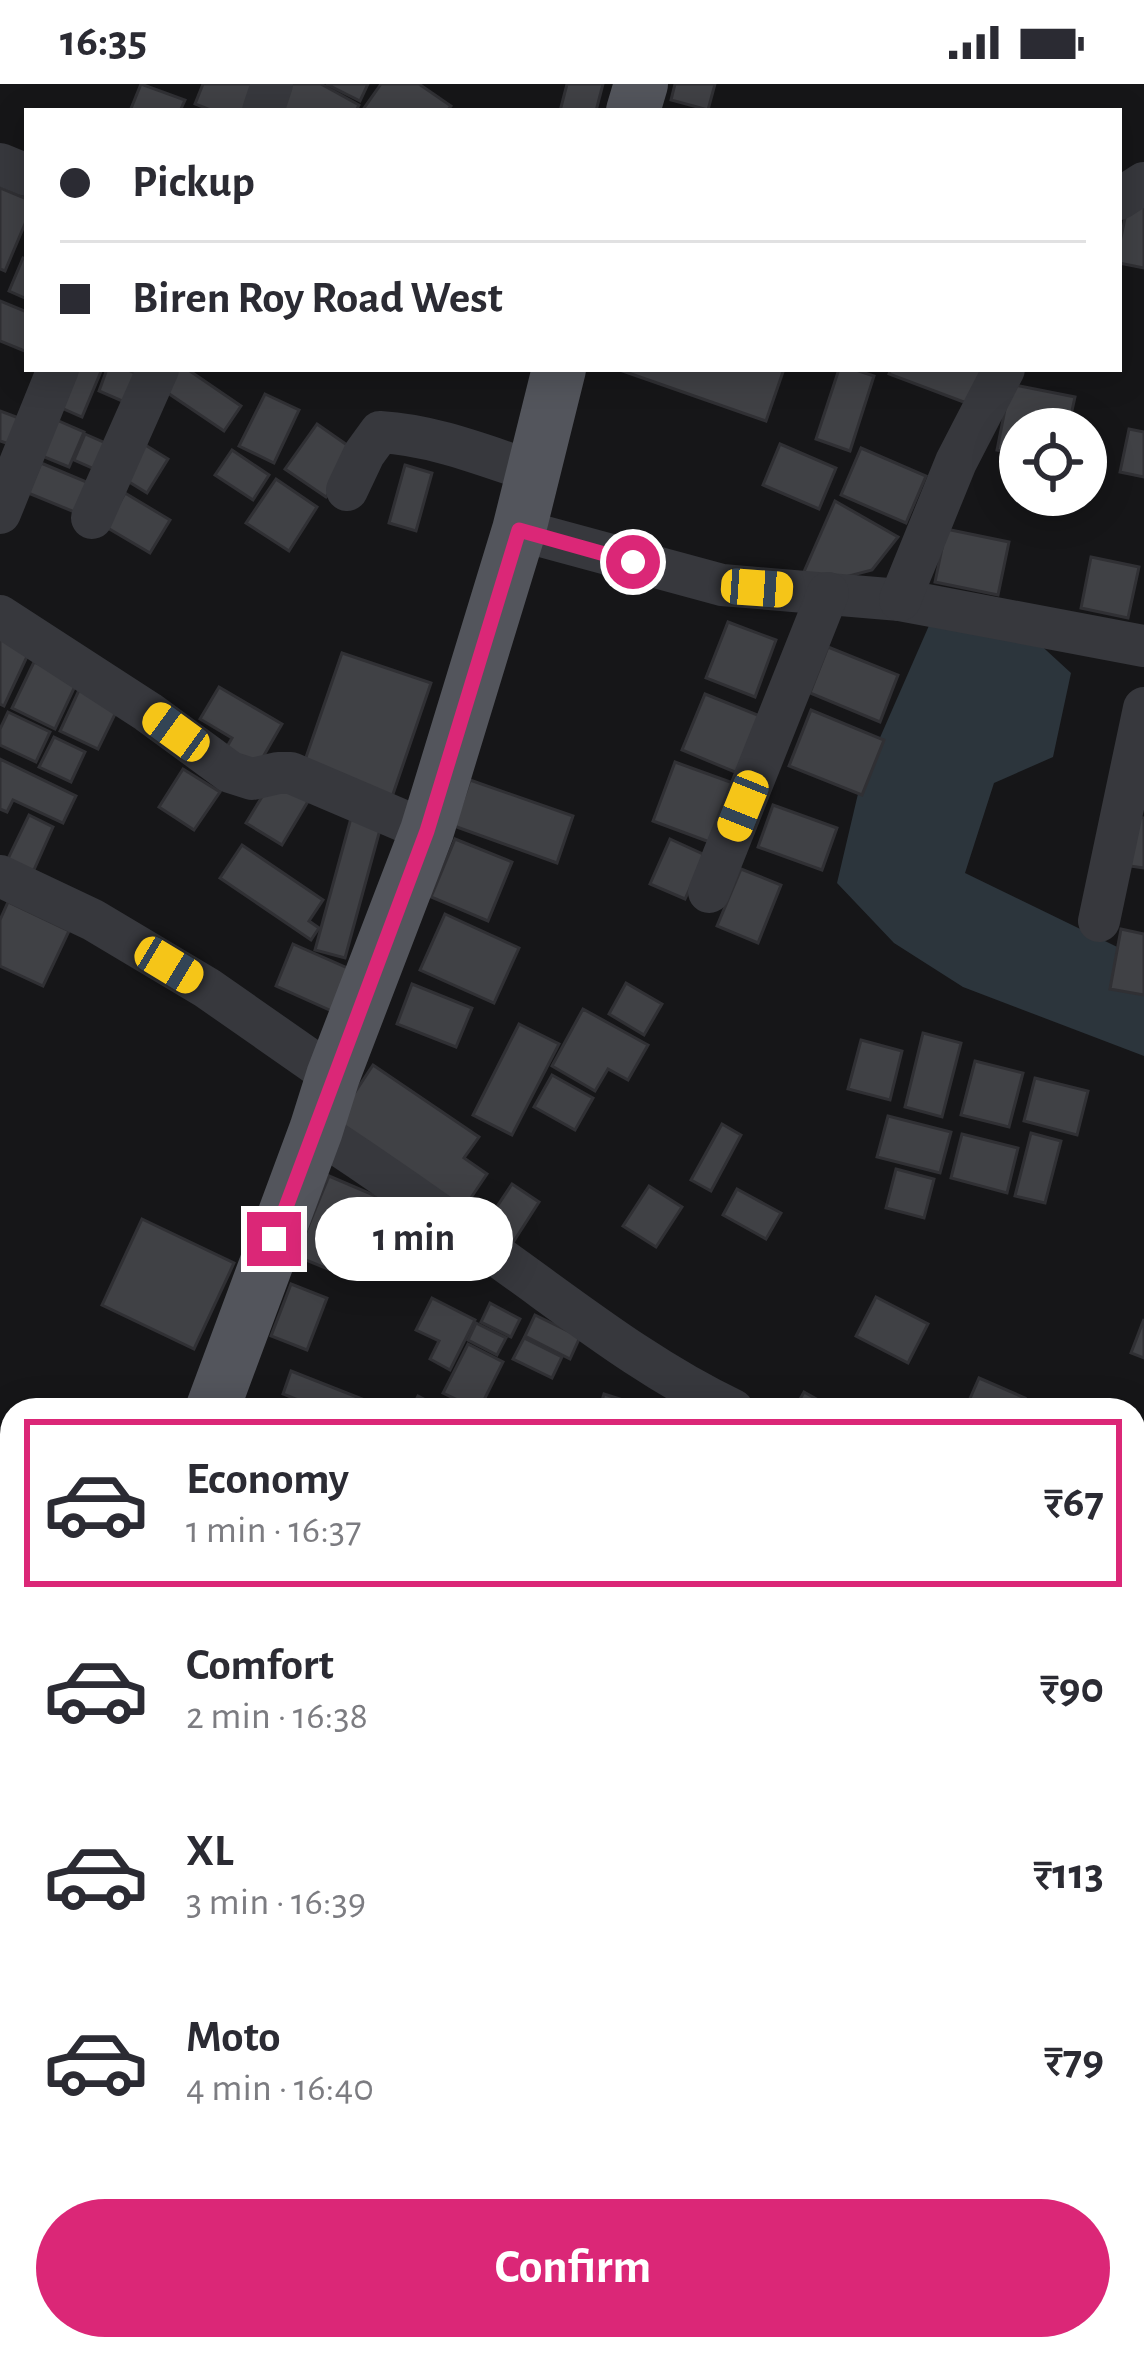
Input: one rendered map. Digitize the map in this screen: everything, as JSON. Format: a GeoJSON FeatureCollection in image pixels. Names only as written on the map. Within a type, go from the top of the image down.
{"type":"FeatureCollection","features":[{"type":"Feature","properties":{"kind":"main road"},"geometry":{"type":"LineString","coordinates":[[216,1398],[427,831],[519,530],[556,372]]}},
{"type":"Feature","properties":{"kind":"street"},"geometry":{"type":"LineString","coordinates":[[0,513],[57,372]]}},
{"type":"Feature","properties":{"kind":"street"},"geometry":{"type":"LineString","coordinates":[[92,518],[157,372]]}},
{"type":"Feature","properties":{"kind":"street"},"geometry":{"type":"LineString","coordinates":[[900,601],[956,462],[1002,372]]}},
{"type":"Feature","properties":{"kind":"street"},"geometry":{"type":"LineString","coordinates":[[347,490],[380,432],[408,433],[534,472]]}},
{"type":"Feature","properties":{"kind":"street"},"geometry":{"type":"LineString","coordinates":[[519,530],[722,585],[900,601],[1144,646]]}},
{"type":"Feature","properties":{"kind":"street"},"geometry":{"type":"LineString","coordinates":[[709,892],[828,593]]}},
{"type":"Feature","properties":{"kind":"street"},"geometry":{"type":"LineString","coordinates":[[0,616],[148,712],[230,772],[253,779],[291,773],[427,831]]}},
{"type":"Feature","properties":{"kind":"street"},"geometry":{"type":"LineString","coordinates":[[1100,921],[1144,708]]}},
{"type":"Feature","properties":{"kind":"street"},"geometry":{"type":"LineString","coordinates":[[0,876],[94,920],[188,976],[333,1076]]}},
{"type":"Feature","properties":{"kind":"street"},"geometry":{"type":"LineString","coordinates":[[316,1130],[626,1349],[710,1398]]}},
{"type":"Feature","properties":{"kind":"shaded area"},"geometry":{"type":"Polygon","coordinates":[[[931,621],[1034,639],[1071,673],[1053,757],[994,783],[965,873],[1144,960],[1144,1056],[963,987],[894,943],[837,883],[861,781],[931,621]]]}},
{"type":"Feature","properties":{"kind":"building"},"geometry":{"type":"Polygon","coordinates":[[[141,84],[185,100],[181,108],[131,108],[141,84]]]}},
{"type":"Feature","properties":{"kind":"building"},"geometry":{"type":"Polygon","coordinates":[[[203,84],[264,84],[255,108],[195,104],[203,84]]]}},
{"type":"Feature","properties":{"kind":"building"},"geometry":{"type":"Polygon","coordinates":[[[292,84],[321,84],[359,105],[358,108],[280,108],[292,84]]]}},
{"type":"Feature","properties":{"kind":"building"},"geometry":{"type":"Polygon","coordinates":[[[326,84],[368,84],[360,101],[326,84]]]}},
{"type":"Feature","properties":{"kind":"building"},"geometry":{"type":"Polygon","coordinates":[[[381,84],[419,84],[451,106],[449,108],[364,108],[381,84]]]}},
{"type":"Feature","properties":{"kind":"building"},"geometry":{"type":"Polygon","coordinates":[[[567,84],[603,84],[597,108],[561,108],[567,84]]]}},
{"type":"Feature","properties":{"kind":"building"},"geometry":{"type":"Polygon","coordinates":[[[675,84],[715,84],[709,108],[671,100],[675,84]]]}},
{"type":"Feature","properties":{"kind":"building"},"geometry":{"type":"Polygon","coordinates":[[[0,188],[24,198],[24,226],[5,271],[0,269],[0,188]]]}},
{"type":"Feature","properties":{"kind":"building"},"geometry":{"type":"Polygon","coordinates":[[[1128,204],[1144,207],[1144,268],[1122,264],[1128,204]]]}},
{"type":"Feature","properties":{"kind":"building"},"geometry":{"type":"Polygon","coordinates":[[[23,258],[24,258],[24,298],[9,291],[23,258]]]}},
{"type":"Feature","properties":{"kind":"building"},"geometry":{"type":"Polygon","coordinates":[[[0,301],[24,311],[24,351],[0,341],[0,301]]]}},
{"type":"Feature","properties":{"kind":"building"},"geometry":{"type":"Polygon","coordinates":[[[71,372],[101,372],[82,417],[57,406],[71,372]]]}},
{"type":"Feature","properties":{"kind":"building"},"geometry":{"type":"Polygon","coordinates":[[[106,372],[140,375],[129,404],[99,391],[106,372]]]}},
{"type":"Feature","properties":{"kind":"building"},"geometry":{"type":"Polygon","coordinates":[[[169,372],[191,372],[241,406],[224,431],[159,387],[169,372]]]}},
{"type":"Feature","properties":{"kind":"building"},"geometry":{"type":"Polygon","coordinates":[[[626,372],[783,372],[766,421],[626,372]]]}},
{"type":"Feature","properties":{"kind":"building"},"geometry":{"type":"Polygon","coordinates":[[[838,372],[874,376],[850,451],[816,439],[838,372]]]}},
{"type":"Feature","properties":{"kind":"building"},"geometry":{"type":"Polygon","coordinates":[[[890,372],[981,372],[969,404],[890,372]]]}},
{"type":"Feature","properties":{"kind":"building"},"geometry":{"type":"Polygon","coordinates":[[[1010,384],[1075,397],[1073,408],[1005,408],[1010,384]]]}},
{"type":"Feature","properties":{"kind":"building"},"geometry":{"type":"Polygon","coordinates":[[[265,394],[299,410],[274,463],[239,446],[265,394]]]}},
{"type":"Feature","properties":{"kind":"building"},"geometry":{"type":"Polygon","coordinates":[[[0,411],[24,420],[15,446],[0,441],[0,411]]]}},
{"type":"Feature","properties":{"kind":"building"},"geometry":{"type":"Polygon","coordinates":[[[52,418],[84,432],[69,467],[37,454],[52,418]]]}},
{"type":"Feature","properties":{"kind":"building"},"geometry":{"type":"Polygon","coordinates":[[[317,424],[357,452],[326,497],[285,469],[317,424]]]}},
{"type":"Feature","properties":{"kind":"building"},"geometry":{"type":"Polygon","coordinates":[[[1129,429],[1144,432],[1144,477],[1120,472],[1129,429]]]}},
{"type":"Feature","properties":{"kind":"building"},"geometry":{"type":"Polygon","coordinates":[[[85,434],[110,445],[99,471],[74,460],[85,434]]]}},
{"type":"Feature","properties":{"kind":"building"},"geometry":{"type":"Polygon","coordinates":[[[142,443],[168,459],[147,493],[121,477],[142,443]]]}},
{"type":"Feature","properties":{"kind":"building"},"geometry":{"type":"Polygon","coordinates":[[[780,444],[836,468],[819,509],[763,485],[780,444]]]}},
{"type":"Feature","properties":{"kind":"building"},"geometry":{"type":"Polygon","coordinates":[[[861,448],[926,476],[906,523],[841,495],[861,448]]]}},
{"type":"Feature","properties":{"kind":"building"},"geometry":{"type":"Polygon","coordinates":[[[232,450],[269,475],[253,500],[215,475],[232,450]]]}},
{"type":"Feature","properties":{"kind":"building"},"geometry":{"type":"Polygon","coordinates":[[[41,463],[89,483],[77,513],[28,493],[41,463]]]}},
{"type":"Feature","properties":{"kind":"building"},"geometry":{"type":"Polygon","coordinates":[[[405,465],[432,473],[416,531],[389,523],[405,465]]]}},
{"type":"Feature","properties":{"kind":"building"},"geometry":{"type":"Polygon","coordinates":[[[276,479],[317,507],[289,551],[246,523],[276,479]]]}},
{"type":"Feature","properties":{"kind":"building"},"geometry":{"type":"Polygon","coordinates":[[[125,493],[170,520],[150,553],[106,527],[125,493]]]}},
{"type":"Feature","properties":{"kind":"building"},"geometry":{"type":"Polygon","coordinates":[[[835,501],[898,537],[872,570],[830,581],[803,574],[835,501]]]}},
{"type":"Feature","properties":{"kind":"building"},"geometry":{"type":"Polygon","coordinates":[[[946,529],[1009,542],[998,595],[935,582],[946,529]]]}},
{"type":"Feature","properties":{"kind":"building"},"geometry":{"type":"Polygon","coordinates":[[[1091,557],[1139,567],[1128,618],[1081,608],[1091,557]]]}},
{"type":"Feature","properties":{"kind":"building"},"geometry":{"type":"Polygon","coordinates":[[[728,622],[776,640],[755,697],[706,678],[728,622]]]}},
{"type":"Feature","properties":{"kind":"building"},"geometry":{"type":"Polygon","coordinates":[[[0,633],[31,648],[4,706],[0,704],[0,633]]]}},
{"type":"Feature","properties":{"kind":"building"},"geometry":{"type":"Polygon","coordinates":[[[828,647],[898,675],[880,722],[810,693],[828,647]]]}},
{"type":"Feature","properties":{"kind":"building"},"geometry":{"type":"Polygon","coordinates":[[[342,653],[431,683],[392,797],[303,766],[342,653]]]}},
{"type":"Feature","properties":{"kind":"building"},"geometry":{"type":"Polygon","coordinates":[[[34,662],[77,682],[55,729],[12,708],[34,662]]]}},
{"type":"Feature","properties":{"kind":"building"},"geometry":{"type":"Polygon","coordinates":[[[219,687],[282,724],[252,776],[221,757],[232,738],[200,719],[219,687]]]}},
{"type":"Feature","properties":{"kind":"building"},"geometry":{"type":"Polygon","coordinates":[[[80,688],[119,706],[98,749],[60,731],[80,688]]]}},
{"type":"Feature","properties":{"kind":"building"},"geometry":{"type":"Polygon","coordinates":[[[705,694],[770,720],[747,777],[682,750],[705,694]]]}},
{"type":"Feature","properties":{"kind":"building"},"geometry":{"type":"Polygon","coordinates":[[[811,710],[884,740],[862,795],[789,766],[811,710]]]}},
{"type":"Feature","properties":{"kind":"building"},"geometry":{"type":"Polygon","coordinates":[[[8,712],[50,732],[36,762],[0,745],[0,729],[8,712]]]}},
{"type":"Feature","properties":{"kind":"building"},"geometry":{"type":"Polygon","coordinates":[[[54,737],[85,752],[71,782],[39,767],[54,737]]]}},
{"type":"Feature","properties":{"kind":"building"},"geometry":{"type":"Polygon","coordinates":[[[0,759],[76,796],[63,823],[13,800],[7,812],[0,809],[0,759]]]}},
{"type":"Feature","properties":{"kind":"building"},"geometry":{"type":"Polygon","coordinates":[[[675,762],[744,787],[723,847],[653,821],[675,762]]]}},
{"type":"Feature","properties":{"kind":"building"},"geometry":{"type":"Polygon","coordinates":[[[183,769],[220,792],[194,830],[159,807],[183,769]]]}},
{"type":"Feature","properties":{"kind":"building"},"geometry":{"type":"Polygon","coordinates":[[[274,777],[310,798],[282,845],[246,823],[274,777]]]}},
{"type":"Feature","properties":{"kind":"building"},"geometry":{"type":"Polygon","coordinates":[[[470,780],[573,816],[557,863],[454,826],[470,780]]]}},
{"type":"Feature","properties":{"kind":"building"},"geometry":{"type":"Polygon","coordinates":[[[773,805],[837,828],[822,870],[758,847],[773,805]]]}},
{"type":"Feature","properties":{"kind":"building"},"geometry":{"type":"Polygon","coordinates":[[[29,815],[53,827],[29,881],[3,869],[29,815]]]}},
{"type":"Feature","properties":{"kind":"building"},"geometry":{"type":"Polygon","coordinates":[[[1138,817],[1144,818],[1144,868],[1130,866],[1138,817]]]}},
{"type":"Feature","properties":{"kind":"building"},"geometry":{"type":"Polygon","coordinates":[[[351,818],[381,826],[345,958],[315,950],[351,818]]]}},
{"type":"Feature","properties":{"kind":"building"},"geometry":{"type":"Polygon","coordinates":[[[455,839],[512,862],[488,921],[431,897],[455,839]]]}},
{"type":"Feature","properties":{"kind":"building"},"geometry":{"type":"Polygon","coordinates":[[[670,839],[705,855],[685,899],[650,884],[670,839]]]}},
{"type":"Feature","properties":{"kind":"building"},"geometry":{"type":"Polygon","coordinates":[[[242,845],[323,900],[309,921],[319,928],[311,940],[220,878],[242,845]]]}},
{"type":"Feature","properties":{"kind":"building"},"geometry":{"type":"Polygon","coordinates":[[[741,869],[781,885],[758,943],[717,926],[741,869]]]}},
{"type":"Feature","properties":{"kind":"building"},"geometry":{"type":"Polygon","coordinates":[[[8,902],[69,931],[43,986],[0,966],[0,920],[8,902]]]}},
{"type":"Feature","properties":{"kind":"building"},"geometry":{"type":"Polygon","coordinates":[[[445,914],[519,948],[494,1003],[420,970],[445,914]]]}},
{"type":"Feature","properties":{"kind":"building"},"geometry":{"type":"Polygon","coordinates":[[[1121,929],[1144,934],[1144,995],[1110,989],[1121,929]]]}},
{"type":"Feature","properties":{"kind":"building"},"geometry":{"type":"Polygon","coordinates":[[[293,944],[352,970],[334,1012],[276,986],[293,944]]]}},
{"type":"Feature","properties":{"kind":"building"},"geometry":{"type":"Polygon","coordinates":[[[626,983],[662,1004],[644,1035],[609,1014],[626,983]]]}},
{"type":"Feature","properties":{"kind":"building"},"geometry":{"type":"Polygon","coordinates":[[[412,984],[472,1008],[456,1047],[397,1024],[412,984]]]}},
{"type":"Feature","properties":{"kind":"building"},"geometry":{"type":"Polygon","coordinates":[[[583,1009],[648,1045],[628,1080],[608,1069],[595,1091],[552,1066],[583,1009]]]}},
{"type":"Feature","properties":{"kind":"building"},"geometry":{"type":"Polygon","coordinates":[[[519,1024],[559,1044],[512,1135],[473,1115],[519,1024]]]}},
{"type":"Feature","properties":{"kind":"building"},"geometry":{"type":"Polygon","coordinates":[[[923,1033],[961,1043],[942,1117],[905,1107],[923,1033]]]}},
{"type":"Feature","properties":{"kind":"building"},"geometry":{"type":"Polygon","coordinates":[[[861,1040],[902,1051],[890,1100],[848,1089],[861,1040]]]}},
{"type":"Feature","properties":{"kind":"building"},"geometry":{"type":"Polygon","coordinates":[[[975,1061],[1023,1073],[1009,1127],[961,1115],[975,1061]]]}},
{"type":"Feature","properties":{"kind":"building"},"geometry":{"type":"Polygon","coordinates":[[[373,1065],[479,1137],[464,1158],[487,1174],[460,1214],[332,1127],[373,1065]]]}},
{"type":"Feature","properties":{"kind":"building"},"geometry":{"type":"Polygon","coordinates":[[[552,1075],[593,1098],[575,1130],[534,1107],[552,1075]]]}},
{"type":"Feature","properties":{"kind":"building"},"geometry":{"type":"Polygon","coordinates":[[[1035,1078],[1088,1091],[1077,1135],[1024,1121],[1035,1078]]]}},
{"type":"Feature","properties":{"kind":"building"},"geometry":{"type":"Polygon","coordinates":[[[888,1116],[951,1132],[940,1173],[877,1157],[888,1116]]]}},
{"type":"Feature","properties":{"kind":"building"},"geometry":{"type":"Polygon","coordinates":[[[722,1124],[741,1135],[711,1191],[691,1180],[722,1124]]]}},
{"type":"Feature","properties":{"kind":"building"},"geometry":{"type":"Polygon","coordinates":[[[1031,1133],[1061,1141],[1045,1203],[1015,1196],[1031,1133]]]}},
{"type":"Feature","properties":{"kind":"building"},"geometry":{"type":"Polygon","coordinates":[[[962,1134],[1018,1148],[1007,1193],[951,1178],[962,1134]]]}},
{"type":"Feature","properties":{"kind":"building"},"geometry":{"type":"Polygon","coordinates":[[[896,1169],[934,1179],[924,1218],[886,1208],[896,1169]]]}},
{"type":"Feature","properties":{"kind":"building"},"geometry":{"type":"Polygon","coordinates":[[[329,1176],[383,1199],[350,1278],[296,1256],[329,1176]]]}},
{"type":"Feature","properties":{"kind":"building"},"geometry":{"type":"Polygon","coordinates":[[[512,1184],[539,1202],[514,1241],[486,1223],[512,1184]]]}},
{"type":"Feature","properties":{"kind":"building"},"geometry":{"type":"Polygon","coordinates":[[[649,1186],[682,1207],[656,1247],[623,1226],[649,1186]]]}},
{"type":"Feature","properties":{"kind":"building"},"geometry":{"type":"Polygon","coordinates":[[[737,1189],[781,1213],[766,1239],[723,1215],[737,1189]]]}},
{"type":"Feature","properties":{"kind":"building"},"geometry":{"type":"Polygon","coordinates":[[[142,1219],[234,1263],[194,1349],[102,1305],[142,1219]]]}},
{"type":"Feature","properties":{"kind":"building"},"geometry":{"type":"Polygon","coordinates":[[[291,1284],[327,1298],[307,1350],[271,1336],[291,1284]]]}},
{"type":"Feature","properties":{"kind":"building"},"geometry":{"type":"Polygon","coordinates":[[[876,1297],[928,1324],[908,1363],[856,1336],[876,1297]]]}},
{"type":"Feature","properties":{"kind":"building"},"geometry":{"type":"Polygon","coordinates":[[[432,1298],[475,1320],[450,1370],[430,1359],[439,1341],[416,1330],[432,1298]]]}},
{"type":"Feature","properties":{"kind":"building"},"geometry":{"type":"Polygon","coordinates":[[[490,1303],[520,1319],[511,1337],[481,1322],[490,1303]]]}},
{"type":"Feature","properties":{"kind":"building"},"geometry":{"type":"Polygon","coordinates":[[[535,1315],[580,1337],[570,1359],[525,1336],[535,1315]]]}},
{"type":"Feature","properties":{"kind":"building"},"geometry":{"type":"Polygon","coordinates":[[[1144,1319],[1144,1358],[1131,1353],[1144,1319]]]}},
{"type":"Feature","properties":{"kind":"building"},"geometry":{"type":"Polygon","coordinates":[[[476,1323],[506,1338],[497,1355],[468,1340],[476,1323]]]}},
{"type":"Feature","properties":{"kind":"building"},"geometry":{"type":"Polygon","coordinates":[[[524,1338],[562,1357],[552,1378],[513,1359],[524,1338]]]}},
{"type":"Feature","properties":{"kind":"building"},"geometry":{"type":"Polygon","coordinates":[[[468,1344],[503,1362],[485,1398],[454,1398],[443,1393],[468,1344]]]}},
{"type":"Feature","properties":{"kind":"building"},"geometry":{"type":"Polygon","coordinates":[[[291,1371],[360,1398],[293,1398],[283,1394],[291,1371]]]}},
{"type":"Feature","properties":{"kind":"building"},"geometry":{"type":"Polygon","coordinates":[[[979,1378],[1025,1398],[970,1398],[979,1378]]]}},
{"type":"Feature","properties":{"kind":"route"},"geometry":{"type":"LineString","coordinates":[[274,1239],[427,831],[519,530],[633,562]]}}]}
